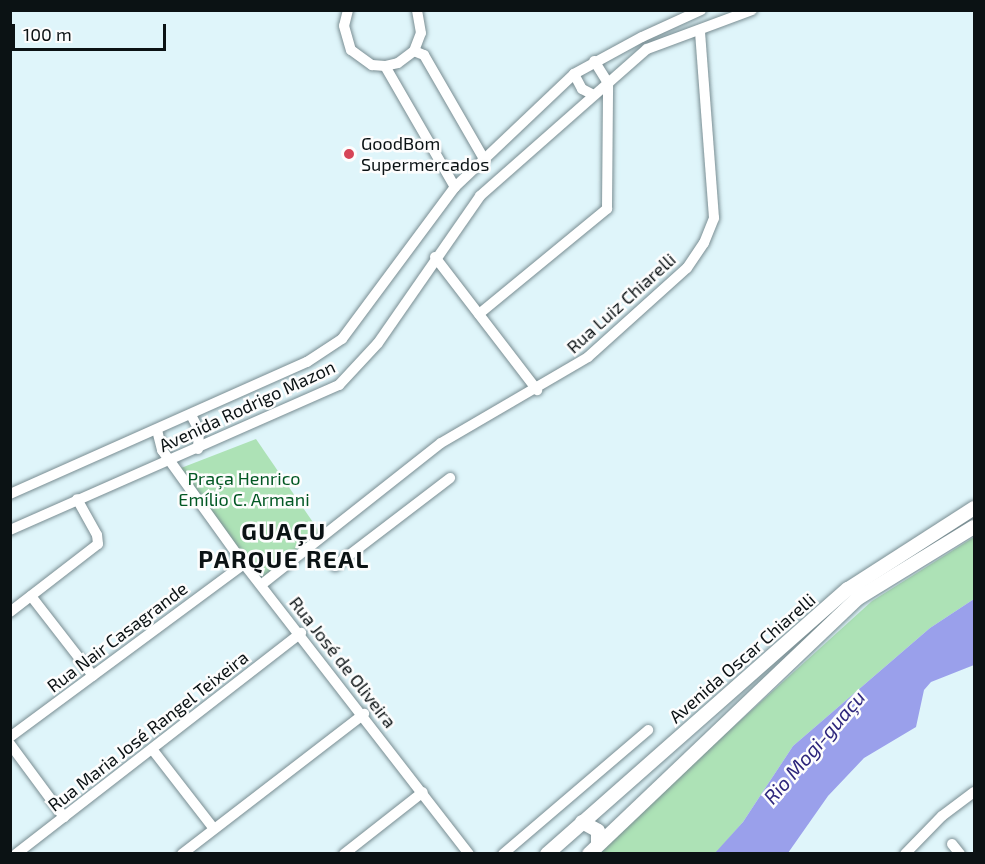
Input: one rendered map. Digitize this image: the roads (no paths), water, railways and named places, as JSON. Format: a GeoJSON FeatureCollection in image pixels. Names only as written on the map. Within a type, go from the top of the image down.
{"type":"FeatureCollection","features":[{"type":"Feature","properties":{"kind":"main road","name":"Avenida Oscar Chiarelli"},"geometry":{"type":"LineString","coordinates":[[547,854],[848,589],[975,508]]}},
{"type":"Feature","properties":{"kind":"main road","name":"Avenida Oscar Chiarelli"},"geometry":{"type":"LineString","coordinates":[[593,849],[858,598],[975,527]]}},
{"type":"Feature","properties":{"kind":"main road"},"geometry":{"type":"LineString","coordinates":[[582,822],[598,831],[593,849]]}},
{"type":"Feature","properties":{"kind":"street"},"geometry":{"type":"LineString","coordinates":[[346,11],[344,26],[351,50],[372,64],[385,66],[398,63],[414,51],[421,33],[417,10]]}},
{"type":"Feature","properties":{"kind":"street","name":"Avenida Rodrigo Mazon"},"geometry":{"type":"LineString","coordinates":[[10,494],[307,363],[342,339],[455,187],[574,74],[594,61],[701,10]]}},
{"type":"Feature","properties":{"kind":"street","name":"Avenida Rodrigo Mazon"},"geometry":{"type":"LineString","coordinates":[[10,530],[77,499],[198,449],[349,377],[353,368],[378,343],[435,257],[480,196],[647,49],[752,10]]}},
{"type":"Feature","properties":{"kind":"street","name":"Rua Luiz Chiarelli"},"geometry":{"type":"LineString","coordinates":[[261,585],[441,443],[537,390],[588,357],[687,268],[704,243],[714,218],[700,31]]}},
{"type":"Feature","properties":{"kind":"street"},"geometry":{"type":"LineString","coordinates":[[414,51],[424,55],[484,159]]}},
{"type":"Feature","properties":{"kind":"street"},"geometry":{"type":"LineString","coordinates":[[479,314],[607,208],[608,83],[594,61]]}},
{"type":"Feature","properties":{"kind":"street"},"geometry":{"type":"LineString","coordinates":[[385,66],[455,187]]}},
{"type":"Feature","properties":{"kind":"street"},"geometry":{"type":"LineString","coordinates":[[574,74],[582,89],[594,95]]}},
{"type":"Feature","properties":{"kind":"street"},"geometry":{"type":"LineString","coordinates":[[435,257],[537,390]]}},
{"type":"Feature","properties":{"kind":"street"},"geometry":{"type":"LineString","coordinates":[[191,415],[199,430],[198,449]]}},
{"type":"Feature","properties":{"kind":"street","name":"Rua José de Oliveira"},"geometry":{"type":"LineString","coordinates":[[157,430],[159,443],[244,564],[364,714],[469,854]]}},
{"type":"Feature","properties":{"kind":"street"},"geometry":{"type":"LineString","coordinates":[[335,566],[450,478]]}},
{"type":"Feature","properties":{"kind":"street"},"geometry":{"type":"LineString","coordinates":[[10,612],[98,544],[97,535],[77,499]]}},
{"type":"Feature","properties":{"kind":"street","name":"Rua Nair Casagrande"},"geometry":{"type":"LineString","coordinates":[[10,737],[244,564]]}},
{"type":"Feature","properties":{"kind":"street"},"geometry":{"type":"LineString","coordinates":[[31,596],[93,676]]}},
{"type":"Feature","properties":{"kind":"street","name":"Rua Maria José Rangel Teixeira"},"geometry":{"type":"LineString","coordinates":[[16,854],[301,633]]}},
{"type":"Feature","properties":{"kind":"street"},"geometry":{"type":"LineString","coordinates":[[182,854],[364,714]]}},
{"type":"Feature","properties":{"kind":"street"},"geometry":{"type":"LineString","coordinates":[[503,854],[648,730]]}},
{"type":"Feature","properties":{"kind":"street"},"geometry":{"type":"LineString","coordinates":[[10,744],[64,817]]}},
{"type":"Feature","properties":{"kind":"street"},"geometry":{"type":"LineString","coordinates":[[152,749],[214,829]]}},
{"type":"Feature","properties":{"kind":"street"},"geometry":{"type":"LineString","coordinates":[[344,854],[423,792]]}},
{"type":"Feature","properties":{"kind":"street"},"geometry":{"type":"LineString","coordinates":[[905,854],[942,816],[975,792]]}},
{"type":"Feature","properties":{"kind":"street"},"geometry":{"type":"LineString","coordinates":[[952,844],[960,854]]}},
{"type":"Feature","properties":{"kind":"water","name":"Rio Mogi-guaçu"},"geometry":{"type":"Polygon","coordinates":[[[974,599],[974,665],[931,682],[924,690],[916,727],[864,758],[828,796],[788,853],[715,853],[743,822],[793,746],[930,628],[974,599]]]}},
{"type":"Feature","properties":{"kind":"place","name":"GoodBom Supermercados"},"geometry":{"type":"Point","coordinates":[349,154]}},
{"type":"Feature","properties":{"kind":"district","name":"GUAÇU PARQUE REAL"},"geometry":{"type":"Point","coordinates":[284,545]}},
{"type":"Feature","properties":{"kind":"park label","name":"Praça Henrico Emílio C. Armani"},"geometry":{"type":"Point","coordinates":[244,489]}}]}
